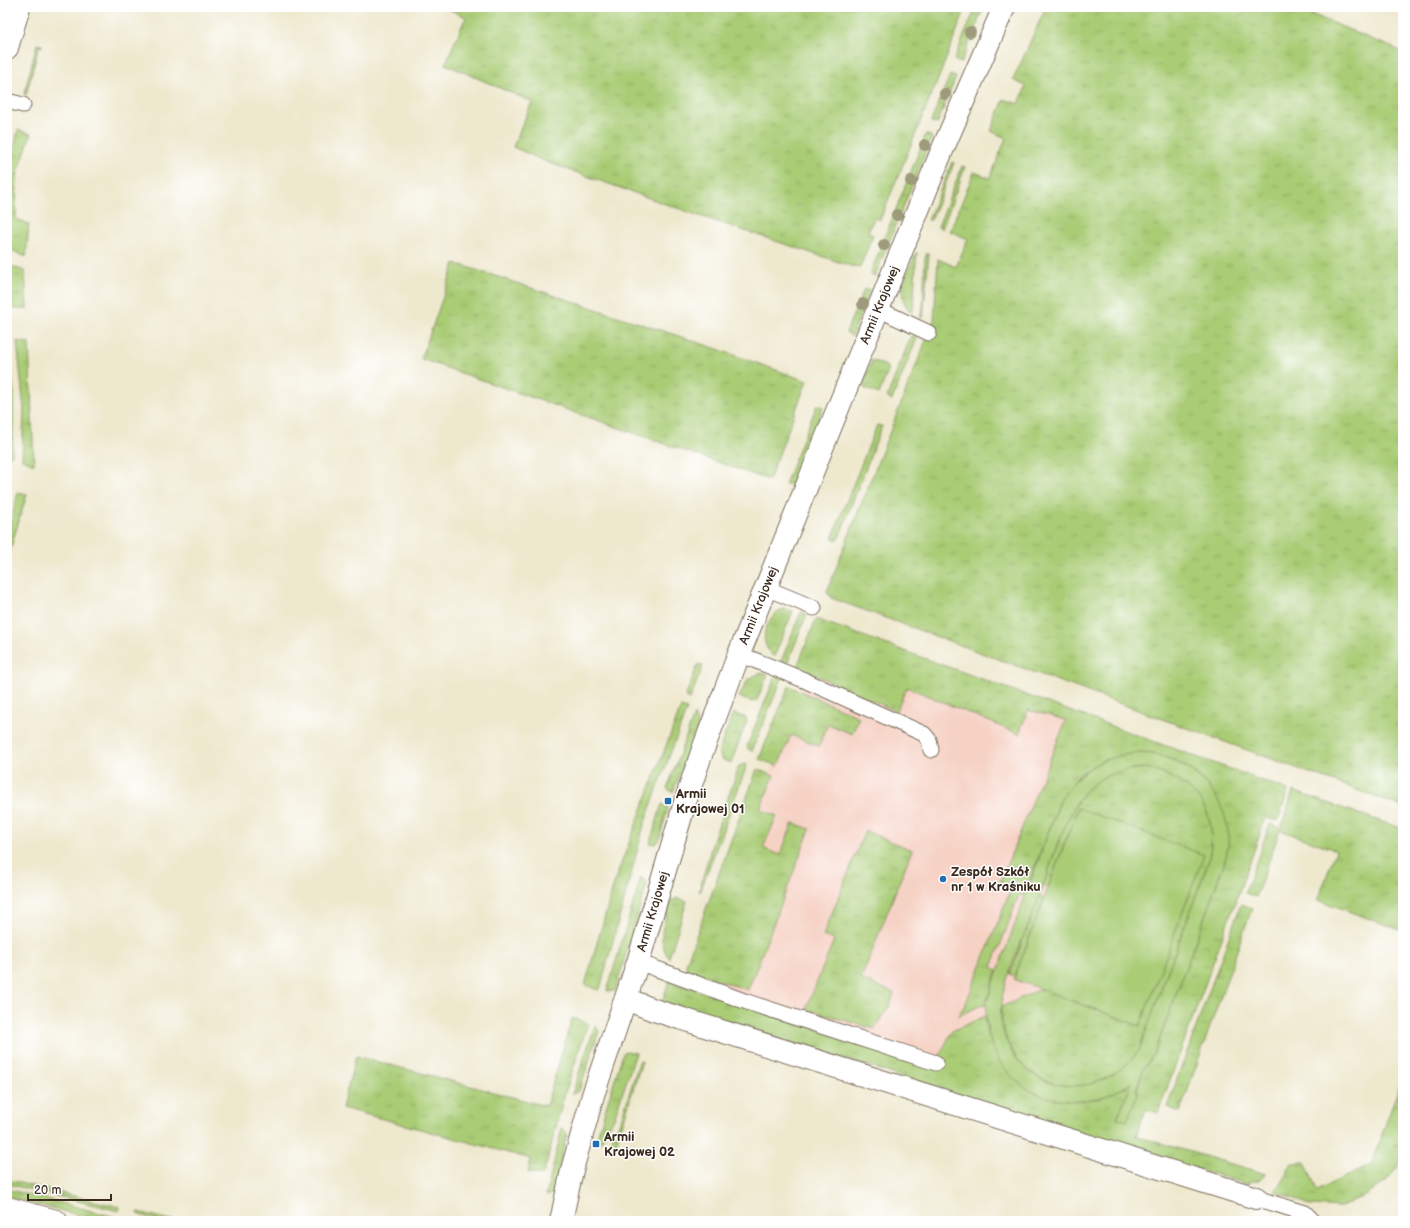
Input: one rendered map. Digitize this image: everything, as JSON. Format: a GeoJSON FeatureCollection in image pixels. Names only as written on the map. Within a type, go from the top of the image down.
{"type":"FeatureCollection","features":[{"type":"Feature","properties":{"kind":"street"},"geometry":{"type":"LineString","coordinates":[[7,48],[19,7]]}},
{"type":"Feature","properties":{"kind":"street","name":"Armii Krajowej"},"geometry":{"type":"LineString","coordinates":[[561,1221],[572,1170],[593,1096],[638,962],[686,799],[739,654],[941,153],[1004,7]]}},
{"type":"Feature","properties":{"kind":"street"},"geometry":{"type":"LineString","coordinates":[[626,999],[654,1010],[1256,1198]]}},
{"type":"Feature","properties":{"kind":"street"},"geometry":{"type":"LineString","coordinates":[[7,1208],[56,1221]]}},
{"type":"Feature","properties":{"kind":"lane"},"geometry":{"type":"LineString","coordinates":[[7,101],[23,105]]}},
{"type":"Feature","properties":{"kind":"lane"},"geometry":{"type":"LineString","coordinates":[[878,310],[929,333]]}},
{"type":"Feature","properties":{"kind":"lane"},"geometry":{"type":"LineString","coordinates":[[766,588],[814,608]]}},
{"type":"Feature","properties":{"kind":"lane"},"geometry":{"type":"LineString","coordinates":[[739,654],[804,680],[924,734],[929,740],[931,750]]}},
{"type":"Feature","properties":{"kind":"lane"},"geometry":{"type":"LineString","coordinates":[[638,962],[747,1002],[936,1063]]}},
{"type":"Feature","properties":{"kind":"lane"},"geometry":{"type":"LineString","coordinates":[[1256,1198],[1305,1213],[1313,1221]]}},
{"type":"Feature","properties":{"kind":"shaded area"},"geometry":{"type":"Polygon","coordinates":[[[825,623],[1071,711],[1257,813],[1136,1136],[685,981],[769,774],[825,623]]]}},
{"type":"Feature","properties":{"kind":"green space"},"geometry":{"type":"Polygon","coordinates":[[[444,7],[966,7],[880,220],[874,218],[868,233],[873,235],[860,267],[851,266],[694,214],[544,161],[513,147],[532,102],[445,64],[466,17],[444,7]]]}},
{"type":"Feature","properties":{"kind":"green space"},"geometry":{"type":"Polygon","coordinates":[[[976,7],[984,7],[961,63],[954,60],[976,7]]]}},
{"type":"Feature","properties":{"kind":"green space"},"geometry":{"type":"Polygon","coordinates":[[[1046,7],[1294,7],[1403,52],[1403,807],[831,598],[827,591],[934,320],[938,259],[956,267],[968,239],[950,231],[974,172],[990,178],[1006,138],[991,131],[1004,99],[1019,104],[1026,86],[1013,80],[1046,7]]]}},
{"type":"Feature","properties":{"kind":"green space"},"geometry":{"type":"Polygon","coordinates":[[[37,44],[42,45],[42,47],[39,46],[26,95],[24,94],[37,44]]]}},
{"type":"Feature","properties":{"kind":"green space"},"geometry":{"type":"Polygon","coordinates":[[[950,75],[956,77],[937,124],[931,122],[950,75]]]}},
{"type":"Feature","properties":{"kind":"green space"},"geometry":{"type":"Polygon","coordinates":[[[18,130],[31,134],[17,176],[16,219],[29,224],[26,257],[7,248],[8,177],[18,130]]]}},
{"type":"Feature","properties":{"kind":"green space"},"geometry":{"type":"Polygon","coordinates":[[[926,134],[932,137],[875,276],[870,274],[926,134]]]}},
{"type":"Feature","properties":{"kind":"green space"},"geometry":{"type":"Polygon","coordinates":[[[952,162],[954,163],[931,220],[928,220],[952,162]]]}},
{"type":"Feature","properties":{"kind":"green space"},"geometry":{"type":"Polygon","coordinates":[[[962,166],[965,167],[942,229],[938,227],[962,166]]]}},
{"type":"Feature","properties":{"kind":"green space"},"geometry":{"type":"Polygon","coordinates":[[[917,252],[912,313],[906,306],[902,291],[903,283],[917,252]]]}},
{"type":"Feature","properties":{"kind":"green space"},"geometry":{"type":"Polygon","coordinates":[[[927,253],[929,254],[923,318],[920,317],[923,308],[925,258],[927,253]]]}},
{"type":"Feature","properties":{"kind":"green space"},"geometry":{"type":"Polygon","coordinates":[[[455,263],[703,344],[807,381],[769,480],[421,359],[455,263]]]}},
{"type":"Feature","properties":{"kind":"green space"},"geometry":{"type":"Polygon","coordinates":[[[7,265],[25,271],[27,309],[12,309],[7,265]]]}},
{"type":"Feature","properties":{"kind":"green space"},"geometry":{"type":"Polygon","coordinates":[[[864,289],[870,291],[852,336],[846,332],[864,289]]]}},
{"type":"Feature","properties":{"kind":"green space"},"geometry":{"type":"Polygon","coordinates":[[[911,336],[917,338],[892,400],[887,397],[911,336]]]}},
{"type":"Feature","properties":{"kind":"green space"},"geometry":{"type":"Polygon","coordinates":[[[17,341],[29,343],[34,464],[22,459],[24,410],[17,341]]]}},
{"type":"Feature","properties":{"kind":"green space"},"geometry":{"type":"Polygon","coordinates":[[[7,345],[14,394],[12,455],[10,456],[8,454],[10,420],[7,345]]]}},
{"type":"Feature","properties":{"kind":"green space"},"geometry":{"type":"Polygon","coordinates":[[[872,360],[886,366],[888,371],[879,394],[864,388],[863,385],[872,360]]]}},
{"type":"Feature","properties":{"kind":"green space"},"geometry":{"type":"Polygon","coordinates":[[[817,405],[823,407],[792,484],[785,484],[817,405]]]}},
{"type":"Feature","properties":{"kind":"green space"},"geometry":{"type":"Polygon","coordinates":[[[877,425],[882,426],[838,540],[832,538],[877,425]]]}},
{"type":"Feature","properties":{"kind":"green space"},"geometry":{"type":"Polygon","coordinates":[[[18,492],[27,494],[7,560],[7,537],[18,492]]]}},
{"type":"Feature","properties":{"kind":"green space"},"geometry":{"type":"Polygon","coordinates":[[[784,609],[793,611],[774,657],[766,645],[764,638],[765,631],[772,618],[784,609]]]}},
{"type":"Feature","properties":{"kind":"green space"},"geometry":{"type":"Polygon","coordinates":[[[801,612],[807,614],[787,664],[781,661],[801,612]]]}},
{"type":"Feature","properties":{"kind":"green space"},"geometry":{"type":"Polygon","coordinates":[[[816,619],[1288,790],[1278,821],[1266,818],[1158,1113],[1146,1109],[1136,1136],[1266,1174],[1260,1180],[1246,1184],[662,1002],[669,981],[934,1067],[952,1031],[985,1016],[987,1031],[1000,1062],[1010,1074],[1024,1086],[1041,1095],[1098,1099],[1126,1087],[1132,1081],[1117,1118],[1127,1120],[1143,1070],[1154,1054],[1225,861],[1204,781],[1193,771],[1177,761],[1151,753],[1104,760],[1080,774],[1060,801],[1024,896],[1019,895],[992,967],[997,970],[986,1003],[958,1016],[966,1003],[1011,889],[999,884],[1066,720],[1028,710],[1019,734],[907,687],[896,711],[797,667],[816,619]]]}},
{"type":"Feature","properties":{"kind":"green space"},"geometry":{"type":"Polygon","coordinates":[[[698,664],[703,666],[690,699],[685,697],[698,664]]]}},
{"type":"Feature","properties":{"kind":"green space"},"geometry":{"type":"Polygon","coordinates":[[[760,673],[768,674],[757,700],[751,702],[739,697],[748,679],[760,673]]]}},
{"type":"Feature","properties":{"kind":"green space"},"geometry":{"type":"Polygon","coordinates":[[[776,675],[782,678],[752,751],[748,749],[747,746],[776,675]]]}},
{"type":"Feature","properties":{"kind":"green space"},"geometry":{"type":"Polygon","coordinates":[[[789,686],[859,717],[852,734],[828,724],[819,746],[791,735],[778,766],[759,759],[789,686]]]}},
{"type":"Feature","properties":{"kind":"green space"},"geometry":{"type":"Polygon","coordinates":[[[681,707],[687,709],[645,822],[600,989],[598,990],[585,985],[616,877],[681,707]]]}},
{"type":"Feature","properties":{"kind":"green space"},"geometry":{"type":"Polygon","coordinates":[[[733,713],[746,718],[747,721],[731,763],[721,759],[719,750],[733,713]]]}},
{"type":"Feature","properties":{"kind":"green space"},"geometry":{"type":"Polygon","coordinates":[[[694,715],[698,725],[673,792],[667,789],[694,715]]]}},
{"type":"Feature","properties":{"kind":"green space"},"geometry":{"type":"Polygon","coordinates":[[[1142,753],[1159,756],[1175,762],[1204,782],[1215,795],[1223,810],[1227,827],[1228,845],[1221,872],[1154,1054],[1143,1070],[1136,1090],[1138,1091],[1127,1121],[1117,1118],[1132,1082],[1116,1092],[1098,1098],[1080,1101],[1061,1100],[1043,1096],[1027,1088],[1012,1077],[1000,1062],[990,1041],[987,1026],[986,1003],[1060,801],[1076,780],[1094,765],[1105,760],[1128,754],[1142,753]],[[1146,768],[1120,771],[1097,781],[1077,802],[1064,828],[1039,898],[1010,970],[1001,1006],[1001,1018],[1008,1043],[1020,1063],[1037,1077],[1057,1084],[1079,1086],[1101,1080],[1121,1069],[1139,1050],[1208,863],[1211,844],[1211,828],[1207,813],[1201,801],[1191,790],[1179,781],[1146,768]]]}},
{"type":"Feature","properties":{"kind":"green space"},"geometry":{"type":"Polygon","coordinates":[[[745,764],[747,765],[700,892],[699,891],[713,841],[739,766],[745,764]]]}},
{"type":"Feature","properties":{"kind":"green space"},"geometry":{"type":"Polygon","coordinates":[[[1146,768],[1179,781],[1191,790],[1201,801],[1207,813],[1211,828],[1211,844],[1208,863],[1139,1050],[1120,1070],[1098,1082],[1075,1086],[1053,1083],[1033,1073],[1016,1057],[1005,1035],[1001,1007],[1041,989],[1140,1026],[1078,808],[1048,888],[1043,886],[1067,821],[1075,805],[1086,792],[1098,780],[1113,772],[1146,768]]]}},
{"type":"Feature","properties":{"kind":"green space"},"geometry":{"type":"Polygon","coordinates":[[[757,769],[774,776],[760,809],[777,816],[763,848],[780,855],[793,823],[810,829],[748,990],[690,971],[686,967],[686,964],[757,769]]]}},
{"type":"Feature","properties":{"kind":"green space"},"geometry":{"type":"Polygon","coordinates":[[[1293,791],[1403,829],[1403,931],[1318,900],[1336,850],[1280,830],[1256,897],[1245,893],[1270,824],[1281,828],[1293,791]]]}},
{"type":"Feature","properties":{"kind":"green space"},"geometry":{"type":"Polygon","coordinates":[[[662,804],[668,807],[659,841],[655,844],[650,843],[662,804]]]}},
{"type":"Feature","properties":{"kind":"green space"},"geometry":{"type":"Polygon","coordinates":[[[1078,808],[1204,855],[1140,1026],[1014,979],[1078,808]]]}},
{"type":"Feature","properties":{"kind":"green space"},"geometry":{"type":"Polygon","coordinates":[[[865,831],[912,850],[861,979],[894,993],[890,1005],[874,1029],[806,1009],[834,940],[823,936],[865,831]]]}},
{"type":"Feature","properties":{"kind":"green space"},"geometry":{"type":"Polygon","coordinates":[[[641,877],[647,884],[615,991],[607,991],[641,877]]]}},
{"type":"Feature","properties":{"kind":"green space"},"geometry":{"type":"Polygon","coordinates":[[[1039,897],[1044,898],[1015,976],[1010,974],[1039,897]]]}},
{"type":"Feature","properties":{"kind":"green space"},"geometry":{"type":"Polygon","coordinates":[[[677,898],[687,901],[669,958],[663,944],[662,930],[671,901],[677,898]]]}},
{"type":"Feature","properties":{"kind":"green space"},"geometry":{"type":"Polygon","coordinates":[[[1241,904],[1252,908],[1180,1112],[1167,1107],[1241,904]]]}},
{"type":"Feature","properties":{"kind":"green space"},"geometry":{"type":"Polygon","coordinates":[[[572,1018],[588,1023],[565,1093],[544,1172],[540,1175],[528,1172],[531,1159],[342,1108],[356,1056],[546,1106],[572,1018]]]}},
{"type":"Feature","properties":{"kind":"green space"},"geometry":{"type":"Polygon","coordinates":[[[595,1025],[599,1031],[579,1091],[572,1094],[595,1025]]]}},
{"type":"Feature","properties":{"kind":"green space"},"geometry":{"type":"Polygon","coordinates":[[[626,1051],[636,1053],[614,1118],[600,1143],[596,1140],[623,1053],[626,1051]]]}},
{"type":"Feature","properties":{"kind":"green space"},"geometry":{"type":"Polygon","coordinates":[[[642,1061],[615,1148],[607,1146],[621,1120],[639,1062],[642,1061]]]}},
{"type":"Feature","properties":{"kind":"green space"},"geometry":{"type":"Polygon","coordinates":[[[1403,1076],[1403,1149],[1397,1168],[1385,1182],[1361,1198],[1339,1208],[1311,1206],[1275,1191],[1284,1180],[1288,1167],[1292,1163],[1305,1162],[1317,1190],[1371,1165],[1403,1076]]]}},
{"type":"Feature","properties":{"kind":"green space"},"geometry":{"type":"Polygon","coordinates":[[[562,1128],[567,1133],[553,1194],[546,1196],[562,1128]]]}},
{"type":"Feature","properties":{"kind":"green space"},"geometry":{"type":"Polygon","coordinates":[[[7,1180],[120,1207],[119,1211],[7,1184],[7,1180]]]}},
{"type":"Feature","properties":{"kind":"green space"},"geometry":{"type":"Polygon","coordinates":[[[7,1189],[119,1218],[115,1221],[103,1221],[7,1197],[7,1189]]]}},
{"type":"Feature","properties":{"kind":"green space"},"geometry":{"type":"Polygon","coordinates":[[[138,1212],[176,1221],[160,1221],[139,1215],[138,1212]]]}},
{"type":"Feature","properties":{"kind":"place","name":"Armii Krajowej 01"},"geometry":{"type":"Point","coordinates":[668,801]}},
{"type":"Feature","properties":{"kind":"place","name":"Zespół Szkół nr 1 w Kraśniku"},"geometry":{"type":"Point","coordinates":[943,879]}},
{"type":"Feature","properties":{"kind":"place","name":"Armii Krajowej 02"},"geometry":{"type":"Point","coordinates":[596,1144]}}]}
